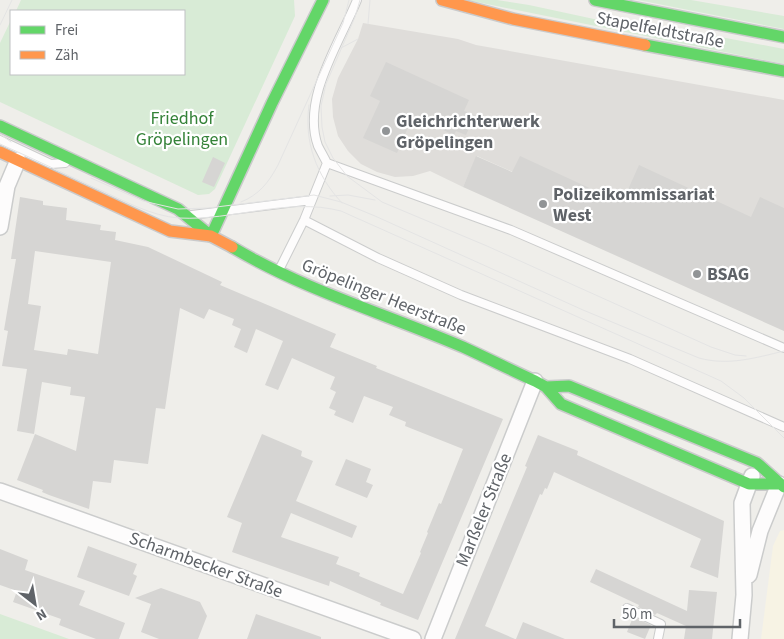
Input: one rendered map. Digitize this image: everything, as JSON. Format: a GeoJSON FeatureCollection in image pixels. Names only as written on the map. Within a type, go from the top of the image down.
{"type":"FeatureCollection","features":[{"type":"Feature","properties":{"kind":"main road"},"geometry":{"type":"LineString","coordinates":[[211,236],[272,103],[323,0]]}},
{"type":"Feature","properties":{"kind":"main road","name":"Stapelfeldtstraße"},"geometry":{"type":"LineString","coordinates":[[442,0],[513,19],[784,71]]}},
{"type":"Feature","properties":{"kind":"main road","name":"Stapelfeldtstraße"},"geometry":{"type":"LineString","coordinates":[[595,0],[784,37]]}},
{"type":"Feature","properties":{"kind":"main road","name":"Gröpelinger Heerstraße"},"geometry":{"type":"LineString","coordinates":[[0,126],[178,209],[211,236],[259,263],[369,311],[462,347],[541,384],[561,404],[749,484],[781,486]]}},
{"type":"Feature","properties":{"kind":"main road","name":"Gröpelinger Heerstraße"},"geometry":{"type":"LineString","coordinates":[[0,152],[170,231],[211,236]]}},
{"type":"Feature","properties":{"kind":"main road","name":"Gröpelinger Heerstraße"},"geometry":{"type":"LineString","coordinates":[[541,384],[569,386],[757,463],[781,486]]}},
{"type":"Feature","properties":{"kind":"street"},"geometry":{"type":"LineString","coordinates":[[0,223],[7,186],[18,160]]}},
{"type":"Feature","properties":{"kind":"street","name":"Marßeler Straße"},"geometry":{"type":"LineString","coordinates":[[432,639],[541,384]]}},
{"type":"Feature","properties":{"kind":"street"},"geometry":{"type":"LineString","coordinates":[[740,639],[744,596],[742,502],[757,463]]}},
{"type":"Feature","properties":{"kind":"street"},"geometry":{"type":"LineString","coordinates":[[744,596],[760,531],[781,486]]}},
{"type":"Feature","properties":{"kind":"street","name":"Scharmbecker Straße"},"geometry":{"type":"LineString","coordinates":[[0,491],[413,639]]}},
{"type":"Feature","properties":{"kind":"lane"},"geometry":{"type":"LineString","coordinates":[[357,0],[328,64],[316,96],[314,119],[318,145],[327,163],[511,230],[784,348]]}},
{"type":"Feature","properties":{"kind":"lane"},"geometry":{"type":"LineString","coordinates":[[0,140],[51,164],[77,162]]}},
{"type":"Feature","properties":{"kind":"lane"},"geometry":{"type":"LineString","coordinates":[[278,271],[304,220],[327,163]]}},
{"type":"Feature","properties":{"kind":"lane"},"geometry":{"type":"LineString","coordinates":[[187,216],[312,200]]}},
{"type":"Feature","properties":{"kind":"lane"},"geometry":{"type":"LineString","coordinates":[[304,220],[378,258],[461,295],[630,359],[784,427]]}},
{"type":"Feature","properties":{"kind":"lane"},"geometry":{"type":"LineString","coordinates":[[627,608],[661,624],[658,639]]}},
{"type":"Feature","properties":{"kind":"shaded area"},"geometry":{"type":"Polygon","coordinates":[[[363,23],[784,100],[784,331],[623,221],[477,156],[463,187],[430,171],[413,176],[395,177],[377,172],[361,164],[348,151],[338,136],[333,117],[332,99],[338,78],[358,39],[363,23]]]}},
{"type":"Feature","properties":{"kind":"shaded area"},"geometry":{"type":"Polygon","coordinates":[[[784,530],[784,639],[761,639],[773,546],[780,531],[784,530]]]}},
{"type":"Feature","properties":{"kind":"green space","name":"Friedhof Gröpelingen"},"geometry":{"type":"Polygon","coordinates":[[[21,0],[294,0],[295,16],[215,189],[209,194],[198,195],[0,102],[0,43],[10,22],[10,75],[185,75],[185,10],[16,10],[21,0]]]}},
{"type":"Feature","properties":{"kind":"green space"},"geometry":{"type":"Polygon","coordinates":[[[467,0],[497,0],[594,19],[663,26],[784,49],[784,64],[467,0]]]}},
{"type":"Feature","properties":{"kind":"green space"},"geometry":{"type":"Polygon","coordinates":[[[638,0],[691,0],[784,16],[784,29],[638,0]]]}},
{"type":"Feature","properties":{"kind":"green space"},"geometry":{"type":"Polygon","coordinates":[[[0,614],[69,639],[0,639],[0,614]]]}},
{"type":"Feature","properties":{"kind":"building"},"geometry":{"type":"Polygon","coordinates":[[[386,62],[469,100],[464,111],[475,115],[466,135],[456,131],[454,135],[413,116],[397,153],[363,138],[380,101],[370,96],[386,62]]]}},
{"type":"Feature","properties":{"kind":"building"},"geometry":{"type":"Polygon","coordinates":[[[476,156],[512,172],[520,156],[622,203],[639,165],[751,217],[760,197],[784,208],[784,331],[463,187],[476,156]]]}},
{"type":"Feature","properties":{"kind":"building"},"geometry":{"type":"Polygon","coordinates":[[[213,157],[225,163],[214,187],[202,182],[213,157]]]}},
{"type":"Feature","properties":{"kind":"building"},"geometry":{"type":"Polygon","coordinates":[[[20,197],[43,201],[43,205],[67,208],[66,220],[101,225],[100,230],[116,232],[115,240],[148,247],[222,282],[220,285],[336,334],[330,347],[377,366],[376,368],[503,419],[418,620],[380,605],[381,603],[330,581],[329,586],[232,552],[242,523],[227,517],[262,434],[302,451],[301,456],[313,461],[296,501],[357,526],[352,538],[291,513],[281,537],[339,557],[336,564],[360,573],[359,576],[403,594],[421,553],[439,503],[441,504],[463,449],[405,426],[406,422],[389,415],[393,407],[364,396],[353,423],[334,415],[336,411],[329,408],[336,392],[330,389],[335,377],[292,358],[278,390],[265,385],[283,341],[256,329],[247,353],[234,347],[241,329],[232,325],[234,319],[209,309],[204,319],[180,308],[165,409],[156,408],[148,464],[114,460],[111,483],[93,481],[89,509],[49,495],[42,492],[43,490],[17,480],[35,434],[76,451],[85,397],[70,395],[71,387],[42,382],[34,434],[17,431],[27,369],[2,366],[8,331],[4,330],[16,259],[11,259],[20,197]],[[35,251],[28,304],[41,306],[34,350],[67,355],[68,349],[98,354],[111,262],[35,251]]]}},
{"type":"Feature","properties":{"kind":"building"},"geometry":{"type":"Polygon","coordinates":[[[538,435],[578,451],[577,455],[724,521],[718,578],[690,567],[701,539],[554,472],[547,489],[545,488],[542,495],[540,494],[485,626],[515,639],[455,639],[527,467],[525,466],[538,435]]]}},
{"type":"Feature","properties":{"kind":"building"},"geometry":{"type":"Polygon","coordinates":[[[346,459],[371,469],[366,482],[373,485],[367,498],[335,485],[346,459]]]}},
{"type":"Feature","properties":{"kind":"building"},"geometry":{"type":"Polygon","coordinates":[[[88,546],[137,564],[133,574],[137,576],[129,596],[77,577],[88,546]]]}},
{"type":"Feature","properties":{"kind":"building"},"geometry":{"type":"Polygon","coordinates":[[[0,549],[28,560],[25,570],[85,591],[79,605],[125,623],[119,639],[96,639],[59,625],[61,619],[13,602],[17,591],[0,585],[0,549]]]}},
{"type":"Feature","properties":{"kind":"building"},"geometry":{"type":"Polygon","coordinates":[[[596,569],[687,611],[689,590],[717,592],[712,639],[684,639],[686,626],[657,613],[655,615],[638,607],[639,605],[590,582],[596,569]]]}},
{"type":"Feature","properties":{"kind":"building"},"geometry":{"type":"Polygon","coordinates":[[[161,588],[200,602],[207,616],[198,639],[159,639],[141,632],[151,604],[135,598],[161,588]]]}},
{"type":"Feature","properties":{"kind":"building"},"geometry":{"type":"Polygon","coordinates":[[[256,614],[321,637],[321,639],[247,639],[256,614]]]}},
{"type":"Feature","properties":{"kind":"building"},"geometry":{"type":"Polygon","coordinates":[[[633,617],[651,625],[645,639],[627,632],[633,617]]]}},
{"type":"Feature","properties":{"kind":"building"},"geometry":{"type":"Polygon","coordinates":[[[523,622],[565,639],[516,639],[523,622]]]}},
{"type":"Feature","properties":{"kind":"tram line"},"geometry":{"type":"LineString","coordinates":[[0,25],[12,0]]}},
{"type":"Feature","properties":{"kind":"tram line"},"geometry":{"type":"LineString","coordinates":[[241,202],[253,196],[263,187],[278,165],[343,23],[349,0]]}},
{"type":"Feature","properties":{"kind":"tram line"},"geometry":{"type":"LineString","coordinates":[[360,0],[355,17],[326,84],[321,106],[325,142],[333,158],[347,176],[382,202],[487,246],[711,347],[735,355],[746,356]]}},
{"type":"Feature","properties":{"kind":"tram line"},"geometry":{"type":"LineString","coordinates":[[368,24],[370,0]]}},
{"type":"Feature","properties":{"kind":"tram line"},"geometry":{"type":"LineString","coordinates":[[341,48],[358,39]]}},
{"type":"Feature","properties":{"kind":"tram line"},"geometry":{"type":"LineString","coordinates":[[309,105],[308,132],[314,157],[325,181],[342,203]]}},
{"type":"Feature","properties":{"kind":"tram line"},"geometry":{"type":"LineString","coordinates":[[0,134],[11,142]]}},
{"type":"Feature","properties":{"kind":"tram line"},"geometry":{"type":"LineString","coordinates":[[0,144],[129,203],[169,217],[199,218],[300,207],[321,207],[341,211],[721,381],[744,398],[784,438]]}},
{"type":"Feature","properties":{"kind":"tram line"},"geometry":{"type":"LineString","coordinates":[[91,178],[143,201],[178,209],[208,208],[314,195],[341,202],[375,216],[583,310],[699,358],[731,361],[784,351]]}},
{"type":"Feature","properties":{"kind":"tram line"},"geometry":{"type":"LineString","coordinates":[[330,196],[348,195],[375,200]]}},
{"type":"Feature","properties":{"kind":"traffic: fast"},"geometry":{"type":"LineString","coordinates":[[211,236],[272,103],[323,0]]}},
{"type":"Feature","properties":{"kind":"traffic: fast"},"geometry":{"type":"LineString","coordinates":[[595,0],[784,37]]}},
{"type":"Feature","properties":{"kind":"traffic: fast"},"geometry":{"type":"LineString","coordinates":[[645,45],[784,71]]}},
{"type":"Feature","properties":{"kind":"traffic: fast"},"geometry":{"type":"LineString","coordinates":[[0,126],[178,209],[211,236]]}},
{"type":"Feature","properties":{"kind":"traffic: fast"},"geometry":{"type":"LineString","coordinates":[[232,247],[316,289],[463,347],[535,381],[546,387],[561,404],[749,484],[779,484]]}},
{"type":"Feature","properties":{"kind":"traffic: fast"},"geometry":{"type":"LineString","coordinates":[[546,387],[569,386],[757,463],[784,487]]}},
{"type":"Feature","properties":{"kind":"traffic: slow"},"geometry":{"type":"LineString","coordinates":[[442,0],[513,19],[645,45]]}},
{"type":"Feature","properties":{"kind":"traffic: slow"},"geometry":{"type":"LineString","coordinates":[[0,152],[170,231],[211,236],[232,247]]}},
{"type":"Feature","properties":{"kind":"place","name":"Gleichrichterwerk Gröpelingen"},"geometry":{"type":"Point","coordinates":[386,131]}},
{"type":"Feature","properties":{"kind":"place","name":"Polizeikommissariat West"},"geometry":{"type":"Point","coordinates":[543,204]}},
{"type":"Feature","properties":{"kind":"place","name":"BSAG"},"geometry":{"type":"Point","coordinates":[697,274]}}]}
